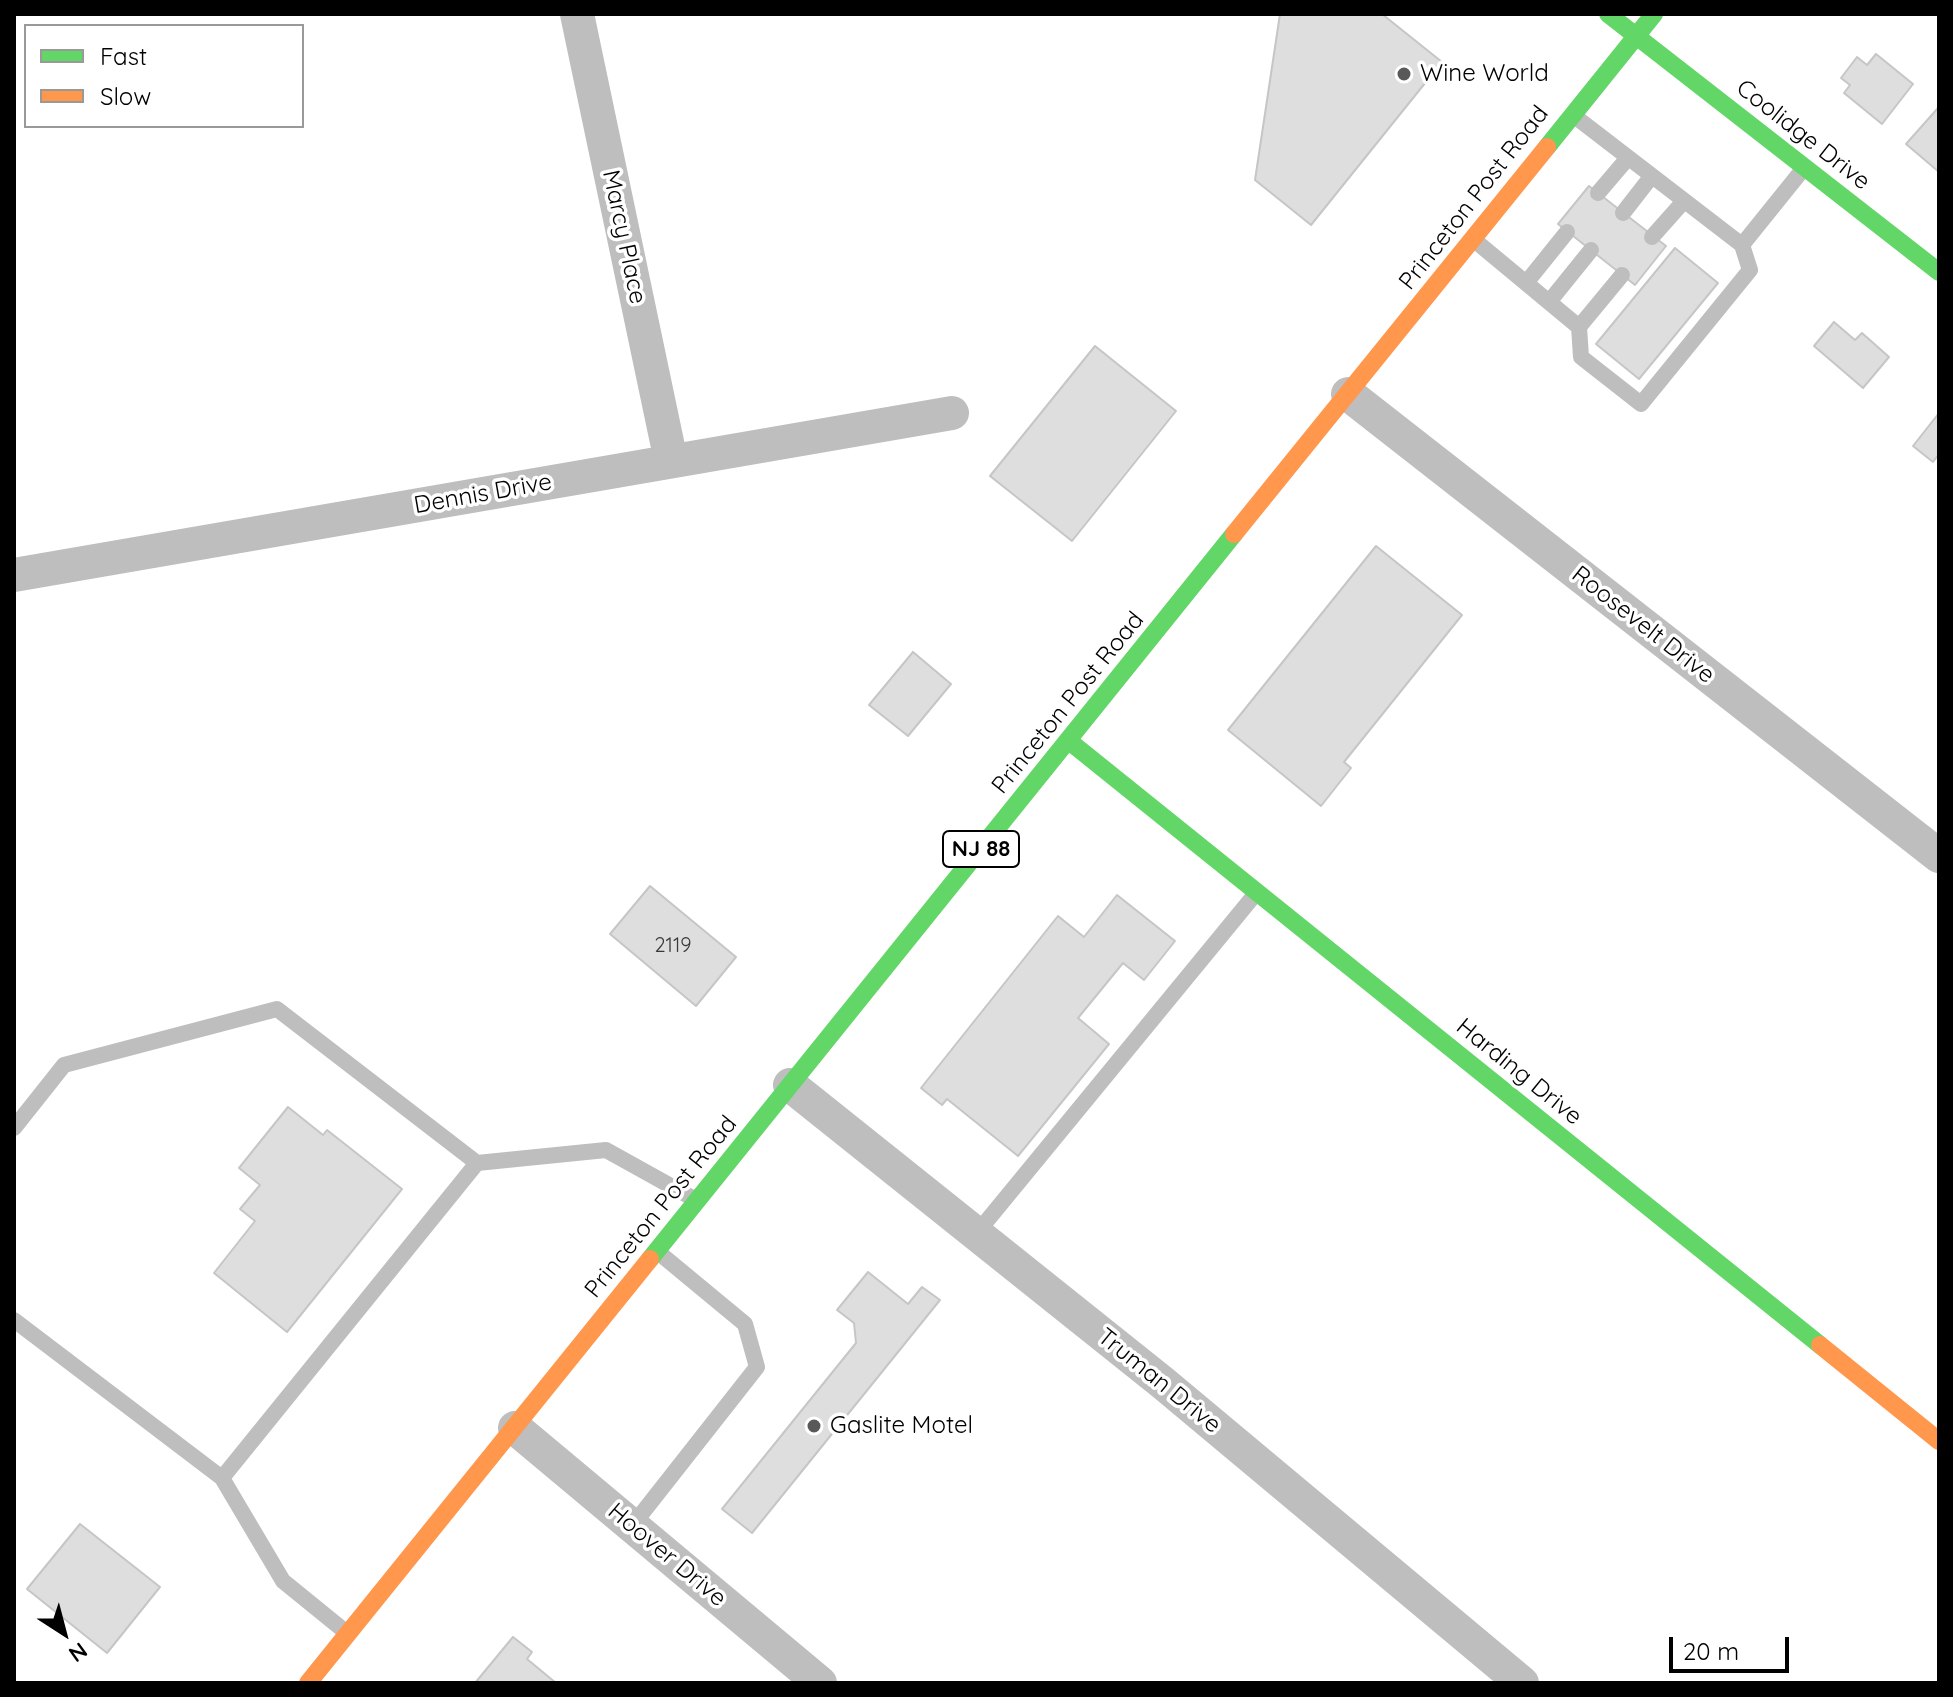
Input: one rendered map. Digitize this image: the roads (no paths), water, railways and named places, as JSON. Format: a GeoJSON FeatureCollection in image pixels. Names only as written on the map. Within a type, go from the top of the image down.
{"type":"FeatureCollection","features":[{"type":"Feature","properties":{"kind":"main road","name":"Coolidge Drive"},"geometry":{"type":"LineString","coordinates":[[1608,14],[1939,272]]}},
{"type":"Feature","properties":{"kind":"main road","name":"Princeton Post Road"},"geometry":{"type":"LineString","coordinates":[[308,1683],[1654,14]]}},
{"type":"Feature","properties":{"kind":"main road","name":"Harding Drive"},"geometry":{"type":"LineString","coordinates":[[1069,741],[1939,1441]]}},
{"type":"Feature","properties":{"kind":"street","name":"Marcy Place"},"geometry":{"type":"LineString","coordinates":[[577,14],[671,461]]}},
{"type":"Feature","properties":{"kind":"street","name":"Roosevelt Drive"},"geometry":{"type":"LineString","coordinates":[[1348,394],[1939,856]]}},
{"type":"Feature","properties":{"kind":"street","name":"Dennis Drive"},"geometry":{"type":"LineString","coordinates":[[14,575],[952,413]]}},
{"type":"Feature","properties":{"kind":"street","name":"Truman Drive"},"geometry":{"type":"LineString","coordinates":[[790,1085],[1163,1383],[1522,1683]]}},
{"type":"Feature","properties":{"kind":"street","name":"Hoover Drive"},"geometry":{"type":"LineString","coordinates":[[515,1428],[820,1683]]}},
{"type":"Feature","properties":{"kind":"lane"},"geometry":{"type":"LineString","coordinates":[[1572,114],[1742,245],[1750,270],[1641,404],[1581,357],[1579,327],[1622,275]]}},
{"type":"Feature","properties":{"kind":"lane"},"geometry":{"type":"LineString","coordinates":[[1598,193],[1627,159]]}},
{"type":"Feature","properties":{"kind":"lane"},"geometry":{"type":"LineString","coordinates":[[1742,245],[1805,167]]}},
{"type":"Feature","properties":{"kind":"lane"},"geometry":{"type":"LineString","coordinates":[[1623,213],[1651,177]]}},
{"type":"Feature","properties":{"kind":"lane"},"geometry":{"type":"LineString","coordinates":[[1652,237],[1684,201]]}},
{"type":"Feature","properties":{"kind":"lane"},"geometry":{"type":"LineString","coordinates":[[1526,283],[1567,232]]}},
{"type":"Feature","properties":{"kind":"lane"},"geometry":{"type":"LineString","coordinates":[[1473,239],[1579,327]]}},
{"type":"Feature","properties":{"kind":"lane"},"geometry":{"type":"LineString","coordinates":[[1549,302],[1591,250]]}},
{"type":"Feature","properties":{"kind":"lane"},"geometry":{"type":"LineString","coordinates":[[976,1234],[1257,892]]}},
{"type":"Feature","properties":{"kind":"lane"},"geometry":{"type":"LineString","coordinates":[[14,1128],[64,1065],[277,1009],[477,1163],[606,1150],[697,1201]]}},
{"type":"Feature","properties":{"kind":"lane"},"geometry":{"type":"LineString","coordinates":[[222,1478],[477,1163]]}},
{"type":"Feature","properties":{"kind":"lane"},"geometry":{"type":"LineString","coordinates":[[632,1526],[757,1367],[745,1324],[656,1251]]}},
{"type":"Feature","properties":{"kind":"lane"},"geometry":{"type":"LineString","coordinates":[[14,1320],[222,1478],[283,1581],[348,1634]]}},
{"type":"Feature","properties":{"kind":"place","name":"Wine World"},"geometry":{"type":"Point","coordinates":[1404,74]}},
{"type":"Feature","properties":{"kind":"place","name":"Gaslite Motel"},"geometry":{"type":"Point","coordinates":[814,1426]}}]}
